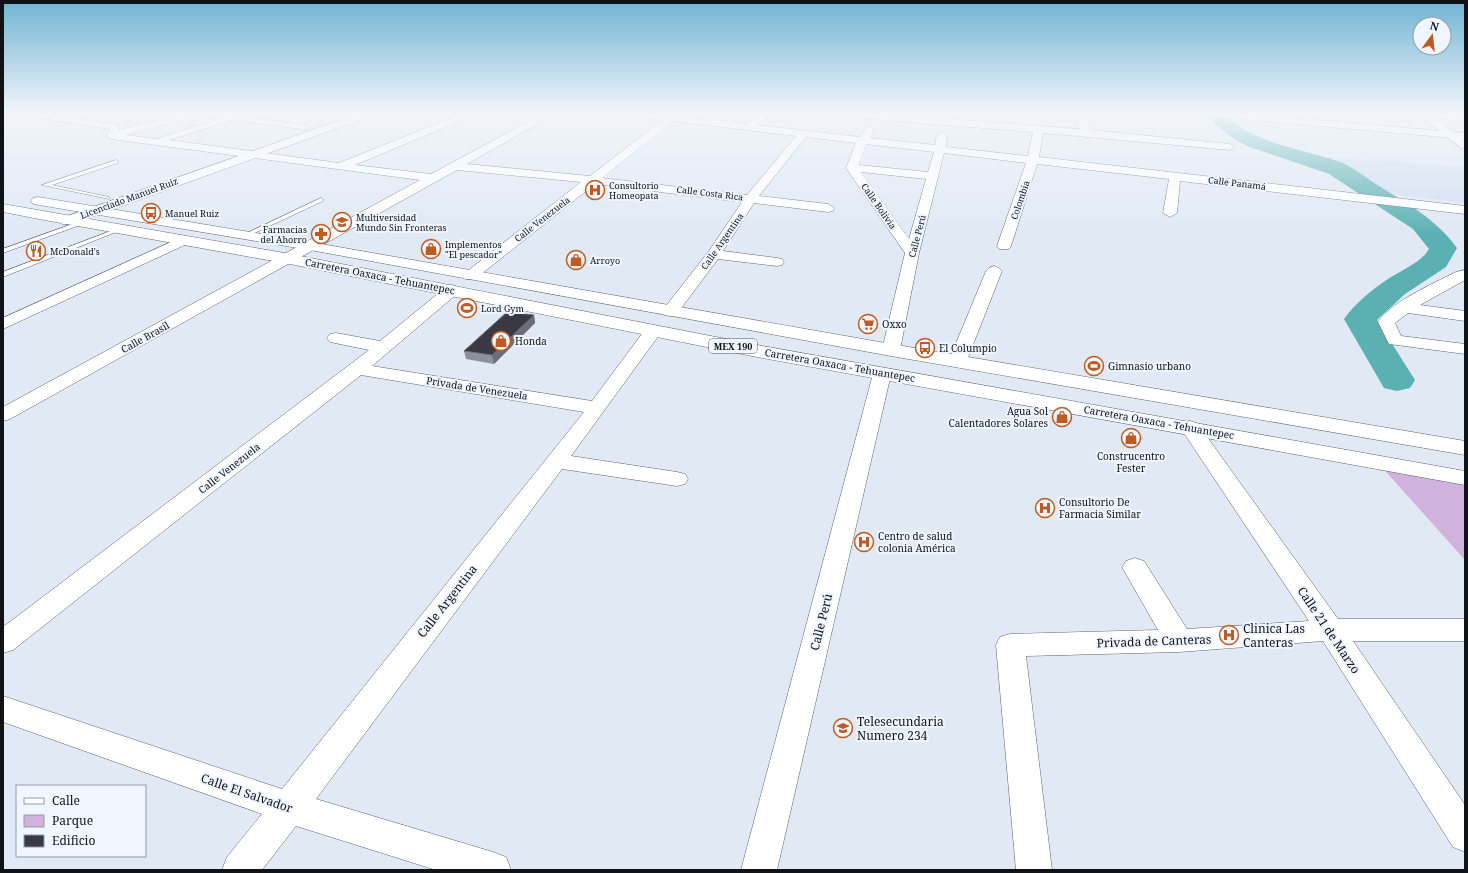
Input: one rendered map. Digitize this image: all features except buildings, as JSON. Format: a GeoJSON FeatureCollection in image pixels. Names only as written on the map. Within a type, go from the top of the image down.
{"type":"FeatureCollection","features":[{"type":"Feature","properties":{"kind":"main road","name":"Licenciado Manuel Ruiz"},"geometry":{"type":"LineString","coordinates":[[74,216],[108,198],[235,153]]}},
{"type":"Feature","properties":{"kind":"main road","name":"Licenciado Manuel Ruiz"},"geometry":{"type":"LineString","coordinates":[[74,216],[256,153]]}},
{"type":"Feature","properties":{"kind":"main road","name":"Carretera Oaxaca - Tehuantepec"},"geometry":{"type":"LineString","coordinates":[[8,201],[74,216],[118,230],[287,258],[652,331],[886,362],[958,360],[1465,448]]}},
{"type":"Feature","properties":{"kind":"main road","name":"Carretera Oaxaca - Tehuantepec"},"geometry":{"type":"LineString","coordinates":[[8,201],[74,216],[246,235],[670,311],[886,362],[1190,427],[1465,478]]}},
{"type":"Feature","properties":{"kind":"street"},"geometry":{"type":"LineString","coordinates":[[235,153],[431,178]]}},
{"type":"Feature","properties":{"kind":"street"},"geometry":{"type":"LineString","coordinates":[[339,167],[374,153]]}},
{"type":"Feature","properties":{"kind":"street"},"geometry":{"type":"LineString","coordinates":[[310,246],[479,153]]}},
{"type":"Feature","properties":{"kind":"street","name":"Calle Venezuela"},"geometry":{"type":"LineString","coordinates":[[470,276],[627,153]]}},
{"type":"Feature","properties":{"kind":"street","name":"Calle Argentina"},"geometry":{"type":"LineString","coordinates":[[670,311],[714,254],[751,198],[788,153]]}},
{"type":"Feature","properties":{"kind":"street"},"geometry":{"type":"LineString","coordinates":[[858,153],[852,168],[934,176]]}},
{"type":"Feature","properties":{"kind":"street","name":"Calle Perú"},"geometry":{"type":"LineString","coordinates":[[759,870],[912,253],[939,153]]}},
{"type":"Feature","properties":{"kind":"street","name":"Calle Panamá"},"geometry":{"type":"LineString","coordinates":[[972,153],[1465,210]]}},
{"type":"Feature","properties":{"kind":"street","name":"Colombia"},"geometry":{"type":"LineString","coordinates":[[1004,246],[1034,153]]}},
{"type":"Feature","properties":{"kind":"street","name":"Calle Costa Rica"},"geometry":{"type":"LineString","coordinates":[[455,166],[592,180],[828,208]]}},
{"type":"Feature","properties":{"kind":"street","name":"Calle Bolivia"},"geometry":{"type":"LineString","coordinates":[[852,168],[912,253]]}},
{"type":"Feature","properties":{"kind":"street"},"geometry":{"type":"LineString","coordinates":[[1170,213],[1175,176]]}},
{"type":"Feature","properties":{"kind":"street"},"geometry":{"type":"LineString","coordinates":[[3,324],[182,241]]}},
{"type":"Feature","properties":{"kind":"street","name":"Calle Brasil"},"geometry":{"type":"LineString","coordinates":[[3,415],[310,246]]}},
{"type":"Feature","properties":{"kind":"street"},"geometry":{"type":"LineString","coordinates":[[714,254],[777,262]]}},
{"type":"Feature","properties":{"kind":"street"},"geometry":{"type":"LineString","coordinates":[[958,360],[994,272]]}},
{"type":"Feature","properties":{"kind":"street"},"geometry":{"type":"LineString","coordinates":[[1463,275],[1403,307],[1386,322],[1395,340],[1465,349]]}},
{"type":"Feature","properties":{"kind":"street","name":"Calle Venezuela"},"geometry":{"type":"LineString","coordinates":[[3,642],[357,369],[452,290]]}},
{"type":"Feature","properties":{"kind":"street"},"geometry":{"type":"LineString","coordinates":[[1403,307],[1465,316]]}},
{"type":"Feature","properties":{"kind":"street","name":"Calle Argentina"},"geometry":{"type":"LineString","coordinates":[[240,870],[597,408],[652,331]]}},
{"type":"Feature","properties":{"kind":"street"},"geometry":{"type":"LineString","coordinates":[[336,338],[383,347]]}},
{"type":"Feature","properties":{"kind":"street","name":"Privada de Venezuela"},"geometry":{"type":"LineString","coordinates":[[357,369],[597,408]]}},
{"type":"Feature","properties":{"kind":"street","name":"Calle 21 de Marzo"},"geometry":{"type":"LineString","coordinates":[[1190,427],[1330,630],[1465,835]]}},
{"type":"Feature","properties":{"kind":"street"},"geometry":{"type":"LineString","coordinates":[[556,461],[677,479]]}},
{"type":"Feature","properties":{"kind":"street"},"geometry":{"type":"LineString","coordinates":[[1135,567],[1179,641]]}},
{"type":"Feature","properties":{"kind":"street","name":"Privada de Canteras"},"geometry":{"type":"LineString","coordinates":[[1034,870],[1010,645],[1179,641],[1330,630],[1465,630]]}},
{"type":"Feature","properties":{"kind":"street","name":"Calle El Salvador"},"geometry":{"type":"LineString","coordinates":[[3,709],[288,807],[493,870]]}},
{"type":"Feature","properties":{"kind":"lane"},"geometry":{"type":"LineString","coordinates":[[108,198],[45,185],[116,162]]}},
{"type":"Feature","properties":{"kind":"lane"},"geometry":{"type":"LineString","coordinates":[[246,235],[321,200]]}},
{"type":"Feature","properties":{"kind":"lane"},"geometry":{"type":"LineString","coordinates":[[3,252],[28,242],[74,216]]}},
{"type":"Feature","properties":{"kind":"lane"},"geometry":{"type":"LineString","coordinates":[[3,274],[118,230]]}},
{"type":"Feature","properties":{"kind":"shaded area"},"geometry":{"type":"Polygon","coordinates":[[[1327,157],[1465,167],[1465,203],[1379,192],[1327,157]]]}},
{"type":"Feature","properties":{"kind":"green space"},"geometry":{"type":"Polygon","coordinates":[[[1380,465],[1465,481],[1465,560],[1380,465]]]}},
{"type":"Feature","properties":{"kind":"waterway"},"geometry":{"type":"LineString","coordinates":[[1287,153],[1337,169],[1422,224],[1443,248],[1436,261],[1394,288],[1360,319],[1397,380]]}},
{"type":"Feature","properties":{"kind":"place","name":"Consultorio Homeopata"},"geometry":{"type":"Point","coordinates":[595,190]}},
{"type":"Feature","properties":{"kind":"place","name":"Manuel Ruiz"},"geometry":{"type":"Point","coordinates":[151,213]}},
{"type":"Feature","properties":{"kind":"place","name":"Multiversidad Mundo Sin Fronteras"},"geometry":{"type":"Point","coordinates":[342,222]}},
{"type":"Feature","properties":{"kind":"place","name":"Farmacias del Ahorro"},"geometry":{"type":"Point","coordinates":[321,234]}},
{"type":"Feature","properties":{"kind":"place","name":"Implementos \"El pescador\""},"geometry":{"type":"Point","coordinates":[431,249]}},
{"type":"Feature","properties":{"kind":"place","name":"McDonald's"},"geometry":{"type":"Point","coordinates":[36,251]}},
{"type":"Feature","properties":{"kind":"place","name":"Arroyo"},"geometry":{"type":"Point","coordinates":[576,260]}},
{"type":"Feature","properties":{"kind":"place","name":"Lord Gym"},"geometry":{"type":"Point","coordinates":[467,308]}},
{"type":"Feature","properties":{"kind":"place","name":"Oxxo"},"geometry":{"type":"Point","coordinates":[868,324]}},
{"type":"Feature","properties":{"kind":"place","name":"Honda"},"geometry":{"type":"Point","coordinates":[501,341]}},
{"type":"Feature","properties":{"kind":"place","name":"El Columpio"},"geometry":{"type":"Point","coordinates":[925,348]}},
{"type":"Feature","properties":{"kind":"place","name":"Gimnasio urbano"},"geometry":{"type":"Point","coordinates":[1094,366]}},
{"type":"Feature","properties":{"kind":"place","name":"Agua Sol Calentadores Solares"},"geometry":{"type":"Point","coordinates":[1062,417]}},
{"type":"Feature","properties":{"kind":"place","name":"Construcentro Fester"},"geometry":{"type":"Point","coordinates":[1131,438]}},
{"type":"Feature","properties":{"kind":"place","name":"Consultorio De Farmacia Similar"},"geometry":{"type":"Point","coordinates":[1045,508]}},
{"type":"Feature","properties":{"kind":"place","name":"Centro de salud colonia América"},"geometry":{"type":"Point","coordinates":[864,542]}},
{"type":"Feature","properties":{"kind":"place","name":"Clinica Las Canteras"},"geometry":{"type":"Point","coordinates":[1229,635]}},
{"type":"Feature","properties":{"kind":"place","name":"Telesecundaria Numero 234"},"geometry":{"type":"Point","coordinates":[843,728]}}]}
